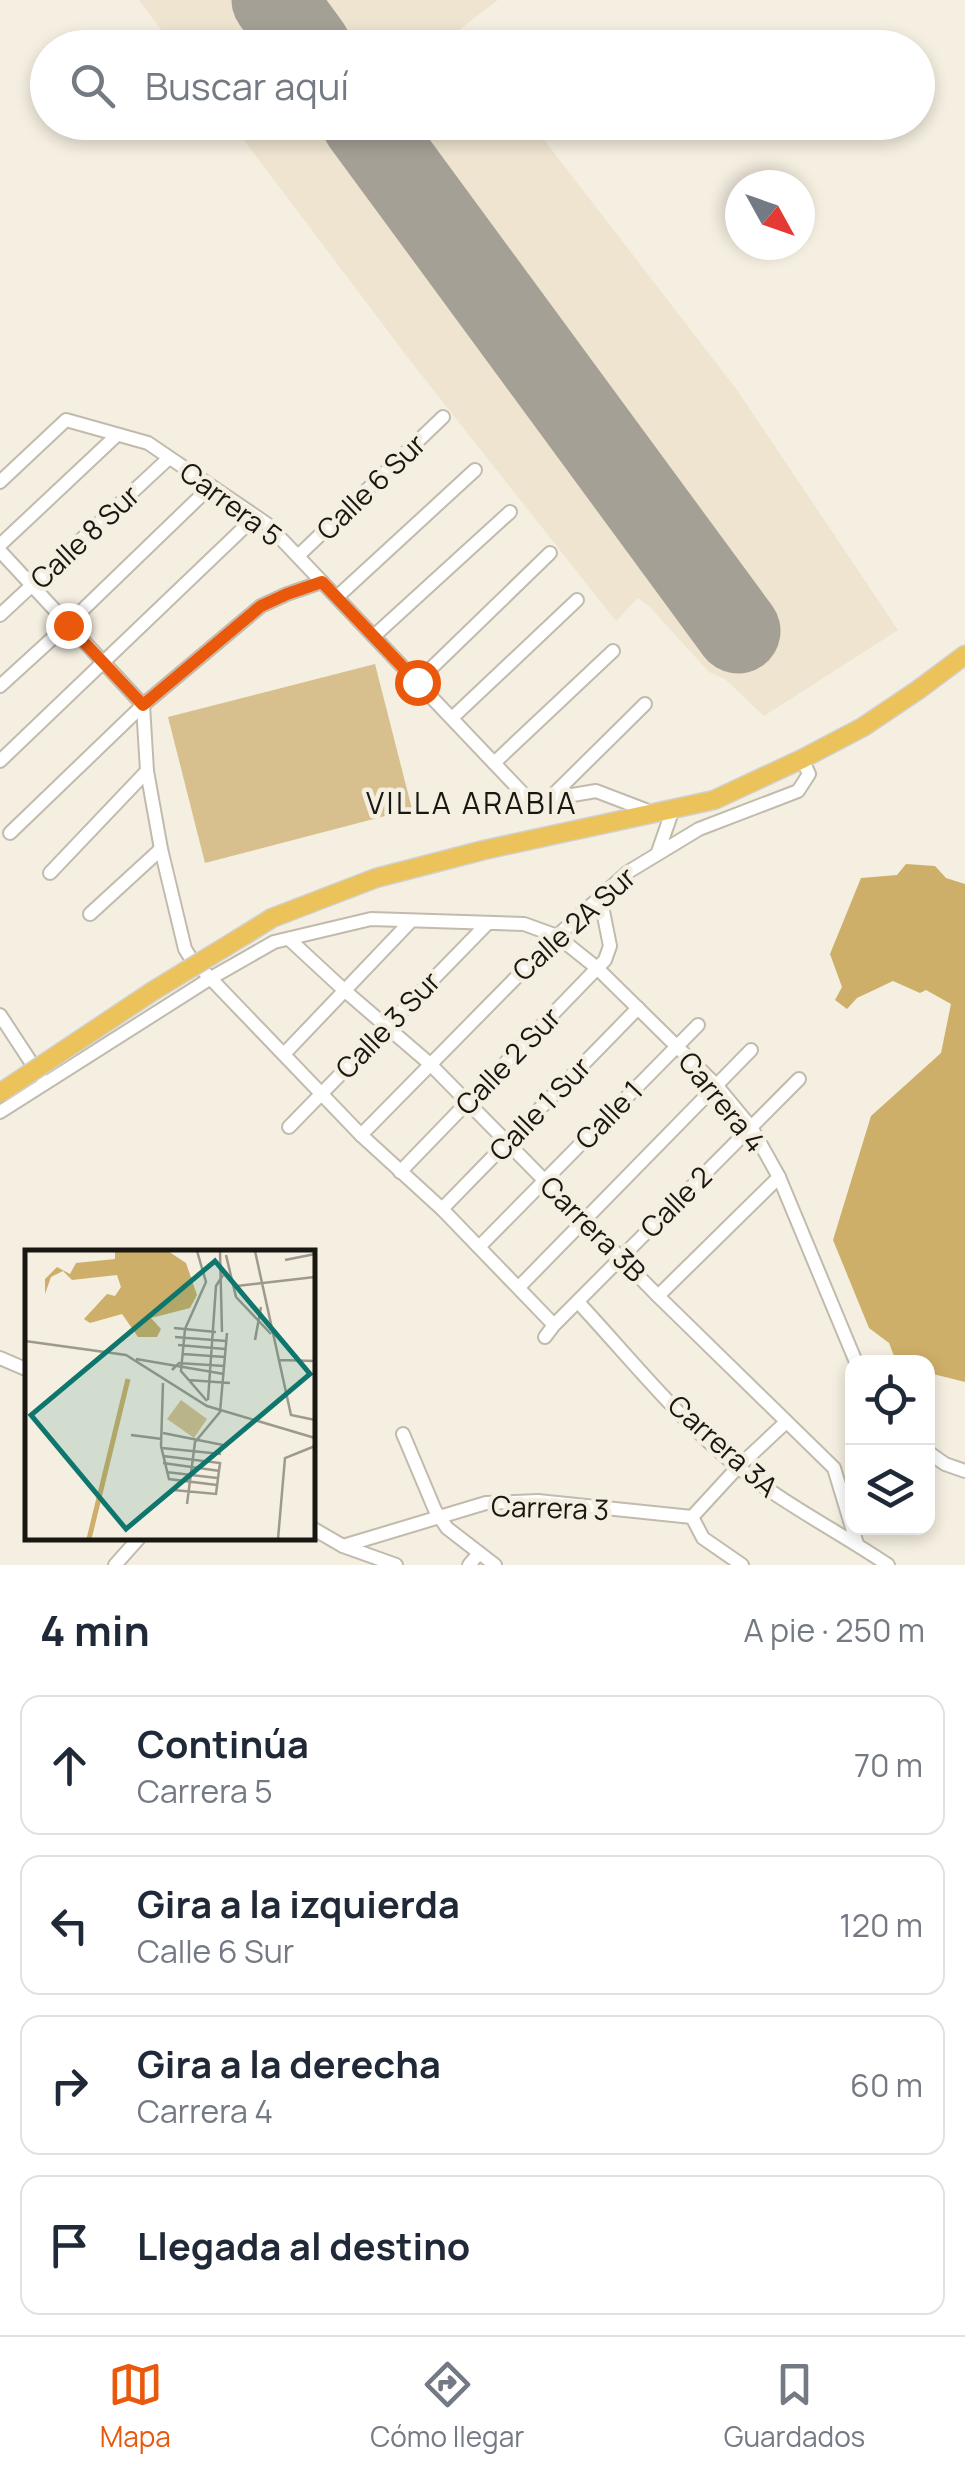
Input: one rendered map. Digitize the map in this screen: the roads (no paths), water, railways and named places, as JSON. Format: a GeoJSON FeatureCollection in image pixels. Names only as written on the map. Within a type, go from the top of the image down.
{"type":"FeatureCollection","features":[{"type":"Feature","properties":{"kind":"highway"},"geometry":{"type":"LineString","coordinates":[[0,1093],[139,1000],[272,918],[376,878],[714,800],[863,727],[965,655]]}},
{"type":"Feature","properties":{"kind":"street","name":"Calle 6 Sur"},"geometry":{"type":"LineString","coordinates":[[298,556],[443,417]]}},
{"type":"Feature","properties":{"kind":"street","name":"Carrera 5"},"geometry":{"type":"LineString","coordinates":[[0,482],[66,420],[148,443],[267,524],[531,802],[550,799]]}},
{"type":"Feature","properties":{"kind":"street"},"geometry":{"type":"LineString","coordinates":[[117,435],[0,548],[143,705],[147,771],[185,949],[361,1135],[442,1210],[554,1325]]}},
{"type":"Feature","properties":{"kind":"street","name":"Calle 8 Sur"},"geometry":{"type":"LineString","coordinates":[[0,615],[169,458]]}},
{"type":"Feature","properties":{"kind":"street"},"geometry":{"type":"LineString","coordinates":[[337,598],[475,470]]}},
{"type":"Feature","properties":{"kind":"street"},"geometry":{"type":"LineString","coordinates":[[0,686],[210,487]]}},
{"type":"Feature","properties":{"kind":"street"},"geometry":{"type":"LineString","coordinates":[[374,636],[510,512]]}},
{"type":"Feature","properties":{"kind":"street"},"geometry":{"type":"LineString","coordinates":[[0,761],[255,516]]}},
{"type":"Feature","properties":{"kind":"street"},"geometry":{"type":"LineString","coordinates":[[417,682],[550,553]]}},
{"type":"Feature","properties":{"kind":"street","name":"Calle 6 Sur"},"geometry":{"type":"LineString","coordinates":[[10,833],[143,705],[261,606],[322,582]]}},
{"type":"Feature","properties":{"kind":"street"},"geometry":{"type":"LineString","coordinates":[[452,718],[577,600]]}},
{"type":"Feature","properties":{"kind":"street"},"geometry":{"type":"LineString","coordinates":[[494,763],[612,651]]}},
{"type":"Feature","properties":{"kind":"street"},"geometry":{"type":"LineString","coordinates":[[550,799],[646,704]]}},
{"type":"Feature","properties":{"kind":"street","name":"Calle 2A Sur"},"geometry":{"type":"LineString","coordinates":[[361,1135],[556,936],[628,872],[700,829],[798,791],[809,774],[802,759]]}},
{"type":"Feature","properties":{"kind":"street"},"geometry":{"type":"LineString","coordinates":[[50,872],[147,771]]}},
{"type":"Feature","properties":{"kind":"street"},"geometry":{"type":"LineString","coordinates":[[550,799],[596,792],[651,812]]}},
{"type":"Feature","properties":{"kind":"street"},"geometry":{"type":"LineString","coordinates":[[658,852],[674,809]]}},
{"type":"Feature","properties":{"kind":"street"},"geometry":{"type":"LineString","coordinates":[[90,914],[161,848]]}},
{"type":"Feature","properties":{"kind":"street","name":"Calle 2 Sur"},"geometry":{"type":"LineString","coordinates":[[400,1172],[605,960],[610,946],[600,896]]}},
{"type":"Feature","properties":{"kind":"street"},"geometry":{"type":"LineString","coordinates":[[0,1112],[274,942],[372,919],[524,924],[556,936]]}},
{"type":"Feature","properties":{"kind":"street"},"geometry":{"type":"LineString","coordinates":[[284,1054],[411,921]]}},
{"type":"Feature","properties":{"kind":"street","name":"Calle 3 Sur"},"geometry":{"type":"LineString","coordinates":[[290,1127],[487,924]]}},
{"type":"Feature","properties":{"kind":"street","name":"Carrera 4"},"geometry":{"type":"LineString","coordinates":[[556,936],[597,968],[638,1008],[716,1086],[750,1127],[779,1177],[853,1355]]}},
{"type":"Feature","properties":{"kind":"street","name":"Carrera 3B"},"geometry":{"type":"LineString","coordinates":[[290,940],[430,1064],[834,1468],[857,1544]]}},
{"type":"Feature","properties":{"kind":"street","name":"Calle 1 Sur"},"geometry":{"type":"LineString","coordinates":[[442,1210],[638,1008]]}},
{"type":"Feature","properties":{"kind":"street"},"geometry":{"type":"LineString","coordinates":[[0,1015],[44,1082]]}},
{"type":"Feature","properties":{"kind":"street","name":"Calle 1"},"geometry":{"type":"LineString","coordinates":[[479,1247],[698,1025]]}},
{"type":"Feature","properties":{"kind":"street"},"geometry":{"type":"LineString","coordinates":[[519,1287],[752,1050]]}},
{"type":"Feature","properties":{"kind":"street","name":"Calle 2"},"geometry":{"type":"LineString","coordinates":[[545,1337],[798,1079]]}},
{"type":"Feature","properties":{"kind":"street"},"geometry":{"type":"LineString","coordinates":[[658,1296],[779,1177]]}},
{"type":"Feature","properties":{"kind":"street","name":"Carrera 3A"},"geometry":{"type":"LineString","coordinates":[[578,1302],[696,1428],[738,1467],[806,1516],[888,1565]]}},
{"type":"Feature","properties":{"kind":"street"},"geometry":{"type":"LineString","coordinates":[[0,1358],[25,1369]]}},
{"type":"Feature","properties":{"kind":"street"},"geometry":{"type":"LineString","coordinates":[[742,1565],[704,1538],[692,1517],[785,1423]]}},
{"type":"Feature","properties":{"kind":"street"},"geometry":{"type":"LineString","coordinates":[[403,1434],[435,1510],[447,1528],[495,1565]]}},
{"type":"Feature","properties":{"kind":"street"},"geometry":{"type":"LineString","coordinates":[[935,1457],[965,1472]]}},
{"type":"Feature","properties":{"kind":"street","name":"Carrera 3"},"geometry":{"type":"LineString","coordinates":[[343,1546],[486,1503],[538,1501],[692,1517]]}},
{"type":"Feature","properties":{"kind":"street"},"geometry":{"type":"LineString","coordinates":[[315,1530],[343,1546],[396,1565]]}},
{"type":"Feature","properties":{"kind":"street"},"geometry":{"type":"LineString","coordinates":[[116,1565],[137,1540]]}},
{"type":"Feature","properties":{"kind":"street"},"geometry":{"type":"LineString","coordinates":[[469,1565],[479,1553]]}},
{"type":"Feature","properties":{"kind":"district","name":"VILLA ARABIA"},"geometry":{"type":"Point","coordinates":[472,804]}}]}
